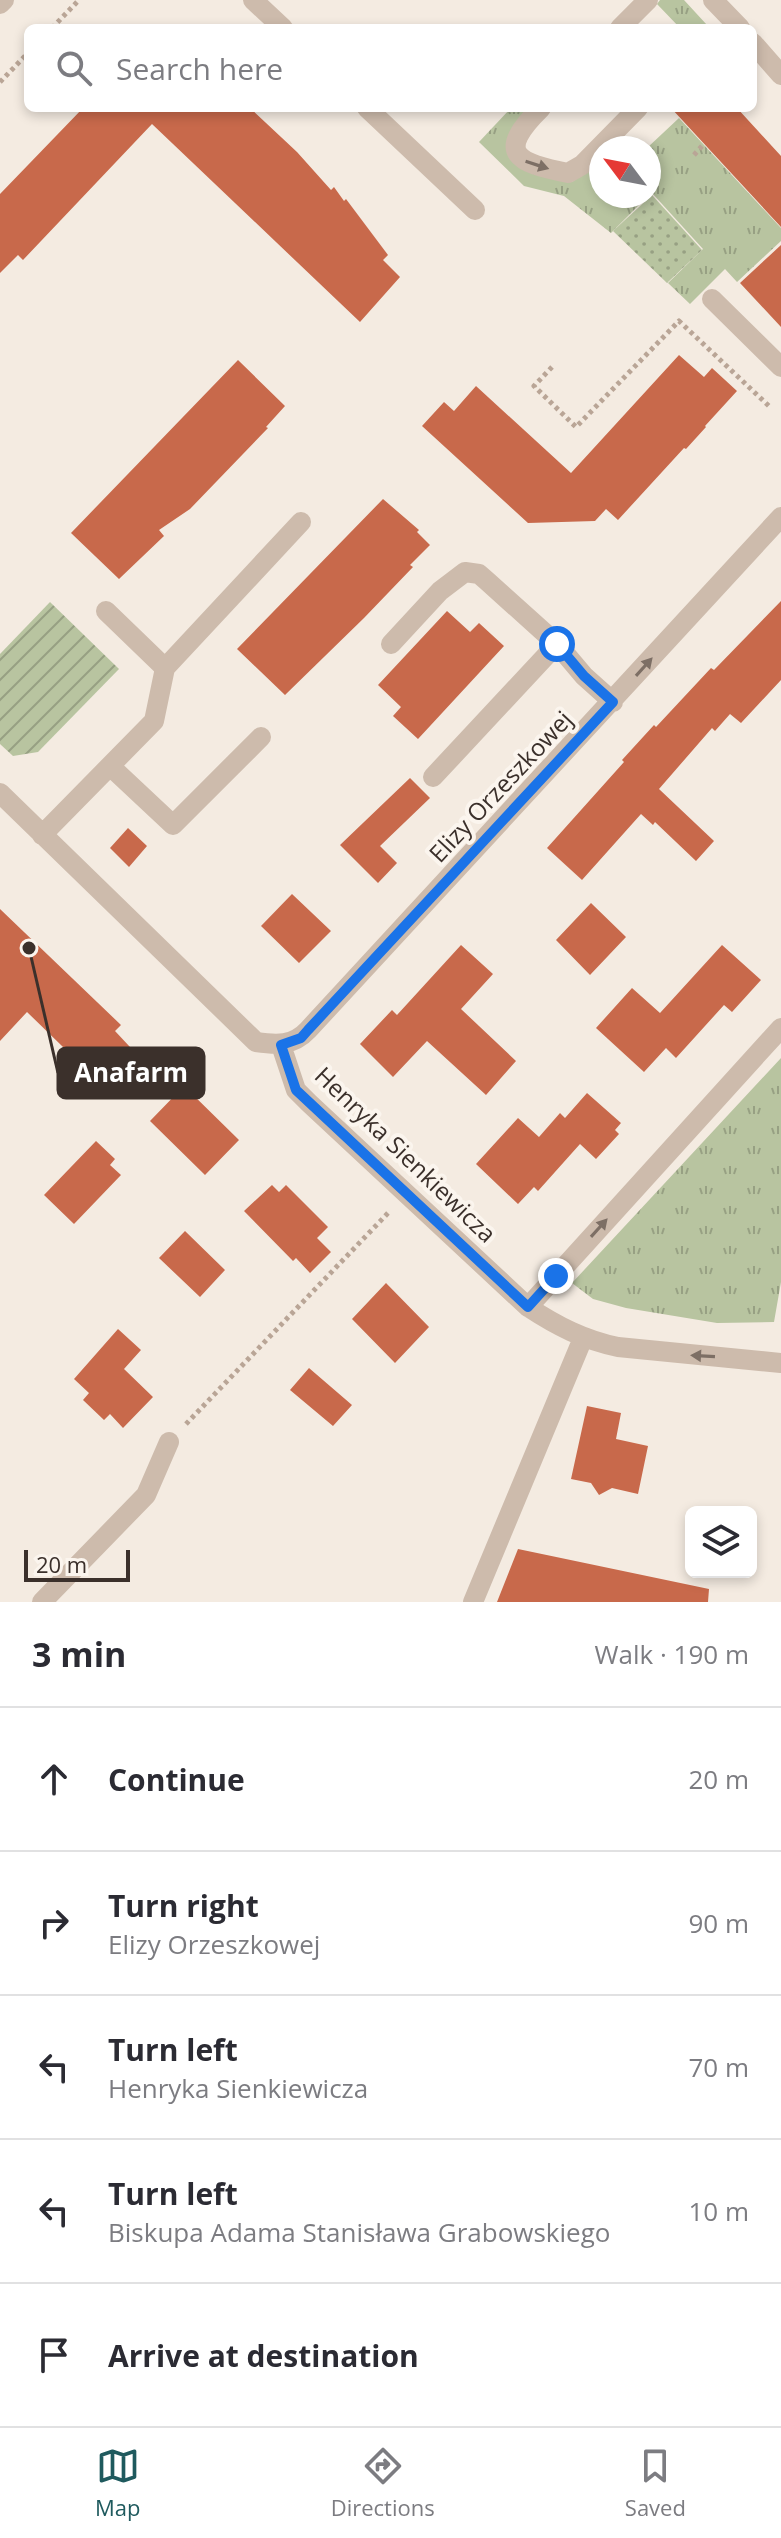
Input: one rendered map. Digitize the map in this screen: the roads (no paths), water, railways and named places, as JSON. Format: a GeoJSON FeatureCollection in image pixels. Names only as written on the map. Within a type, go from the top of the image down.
{"type":"FeatureCollection","features":[{"type":"Feature","properties":{"kind":"street"},"geometry":{"type":"LineString","coordinates":[[0,4],[4,0]]}},
{"type":"Feature","properties":{"kind":"street"},"geometry":{"type":"LineString","coordinates":[[253,0],[279,24]]}},
{"type":"Feature","properties":{"kind":"street"},"geometry":{"type":"LineString","coordinates":[[624,24],[648,0]]}},
{"type":"Feature","properties":{"kind":"street"},"geometry":{"type":"LineString","coordinates":[[713,0],[729,24]]}},
{"type":"Feature","properties":{"kind":"street"},"geometry":{"type":"LineString","coordinates":[[757,48],[781,75]]}},
{"type":"Feature","properties":{"kind":"street"},"geometry":{"type":"LineString","coordinates":[[371,112],[475,210]]}},
{"type":"Feature","properties":{"kind":"street"},"geometry":{"type":"LineString","coordinates":[[537,112],[517,135],[517,150],[532,166],[568,173],[582,165],[634,112]]}},
{"type":"Feature","properties":{"kind":"street"},"geometry":{"type":"LineString","coordinates":[[712,299],[781,367]]}},
{"type":"Feature","properties":{"kind":"street","name":"Elizy Orzeszkowej"},"geometry":{"type":"LineString","coordinates":[[281,1045],[301,1038],[781,517]]}},
{"type":"Feature","properties":{"kind":"street"},"geometry":{"type":"LineString","coordinates":[[42,835],[154,721],[165,668],[301,522]]}},
{"type":"Feature","properties":{"kind":"street"},"geometry":{"type":"LineString","coordinates":[[391,644],[440,591],[465,572],[479,574],[557,644],[584,676],[613,702]]}},
{"type":"Feature","properties":{"kind":"street"},"geometry":{"type":"LineString","coordinates":[[106,611],[165,668]]}},
{"type":"Feature","properties":{"kind":"street"},"geometry":{"type":"LineString","coordinates":[[433,777],[557,644]]}},
{"type":"Feature","properties":{"kind":"street"},"geometry":{"type":"LineString","coordinates":[[110,766],[173,825],[261,737]]}},
{"type":"Feature","properties":{"kind":"street"},"geometry":{"type":"LineString","coordinates":[[0,793],[256,1042],[281,1045]]}},
{"type":"Feature","properties":{"kind":"street"},"geometry":{"type":"LineString","coordinates":[[528,1307],[781,1028]]}},
{"type":"Feature","properties":{"kind":"street","name":"Henryka Sienkiewicza"},"geometry":{"type":"LineString","coordinates":[[281,1045],[296,1090],[528,1307],[583,1338],[631,1349],[781,1363]]}},
{"type":"Feature","properties":{"kind":"street"},"geometry":{"type":"LineString","coordinates":[[473,1602],[583,1338]]}},
{"type":"Feature","properties":{"kind":"street"},"geometry":{"type":"LineString","coordinates":[[42,1602],[146,1495],[169,1442]]}},
{"type":"Feature","properties":{"kind":"place","name":"Anafarm"},"geometry":{"type":"Point","coordinates":[29,948]}}]}
